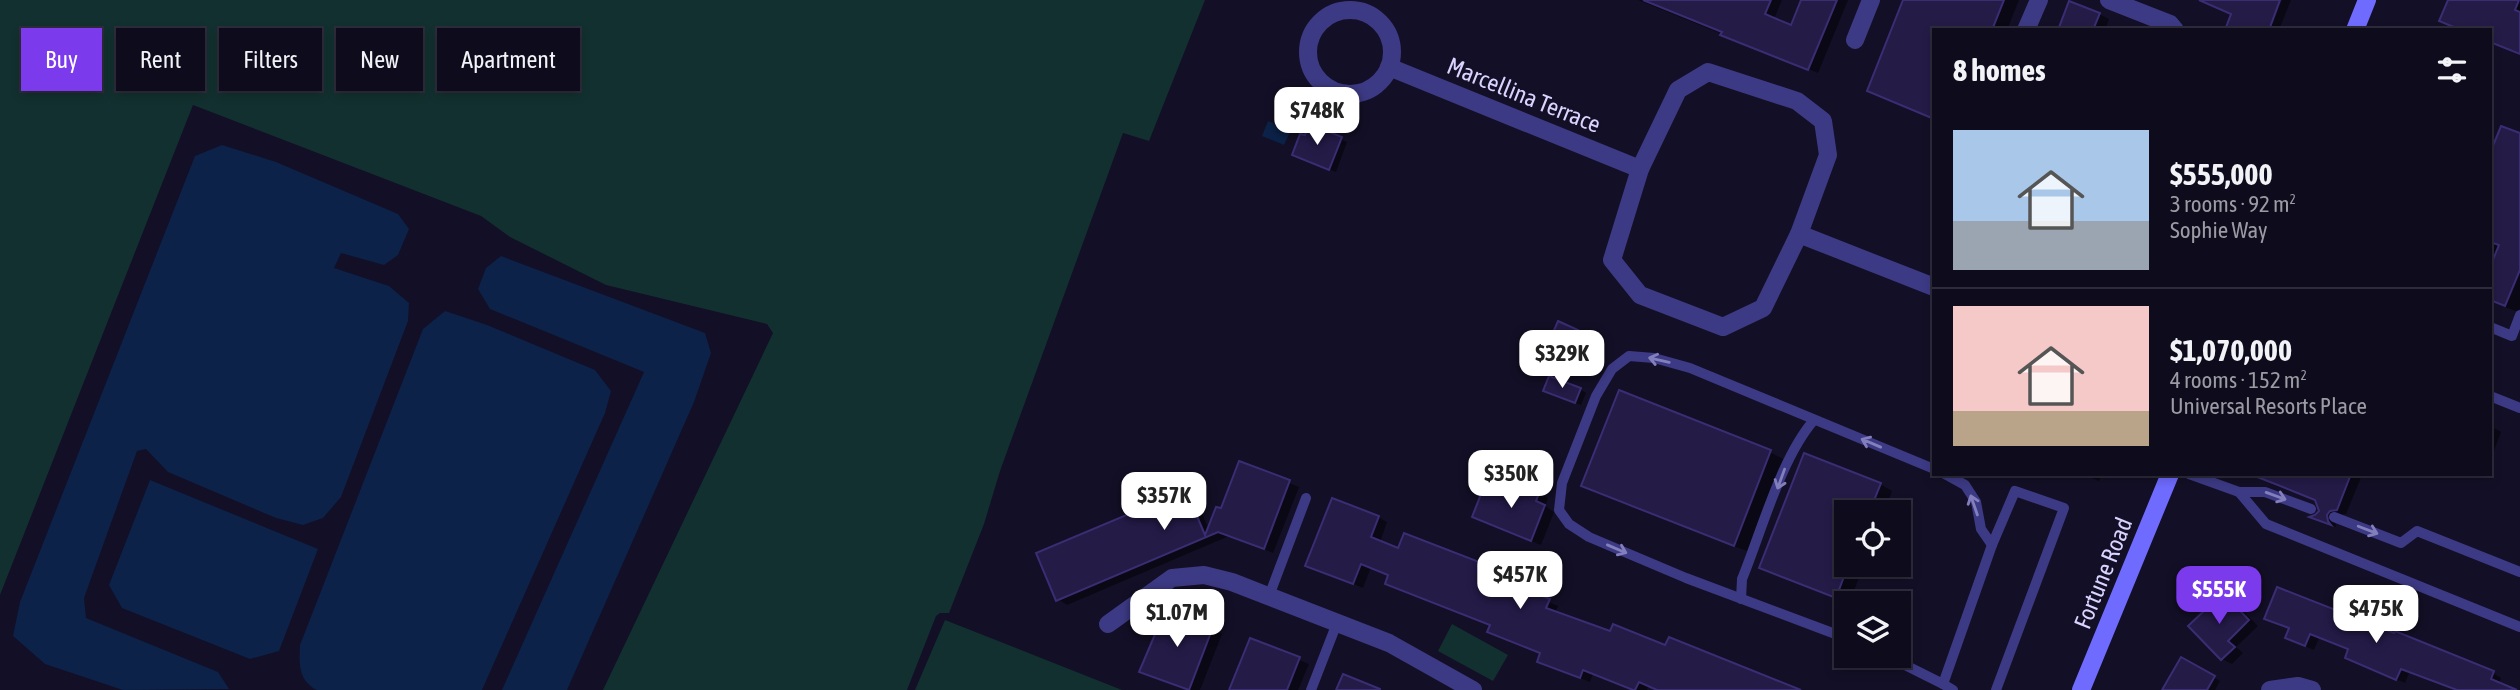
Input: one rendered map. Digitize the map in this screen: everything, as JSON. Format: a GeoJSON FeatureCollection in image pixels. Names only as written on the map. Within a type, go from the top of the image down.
{"type":"FeatureCollection","features":[{"type":"Feature","properties":{"kind":"street"},"geometry":{"type":"LineString","coordinates":[[1855,40],[1871,0]]}},
{"type":"Feature","properties":{"kind":"street"},"geometry":{"type":"LineString","coordinates":[[2027,28],[2039,0]]}},
{"type":"Feature","properties":{"kind":"street"},"geometry":{"type":"LineString","coordinates":[[2109,0],[2170,24],[2173,28]]}},
{"type":"Feature","properties":{"kind":"street"},"geometry":{"type":"LineString","coordinates":[[2356,28],[2367,0]]}},
{"type":"Feature","properties":{"kind":"street"},"geometry":{"type":"LineString","coordinates":[[1351,9],[1364,12],[1376,18],[1385,28],[1392,53],[1389,66],[1381,79],[1370,88],[1357,93],[1342,93],[1329,88],[1314,73],[1307,52],[1310,38],[1316,26],[1338,11],[1351,9]]}},
{"type":"Feature","properties":{"kind":"street","name":"Marcellina Terrace"},"geometry":{"type":"LineString","coordinates":[[1389,66],[1640,169]]}},
{"type":"Feature","properties":{"kind":"street"},"geometry":{"type":"LineString","coordinates":[[1708,72],[1797,101],[1823,121],[1828,155],[1799,234],[1763,308],[1723,327],[1640,295],[1612,260],[1640,169],[1678,90],[1708,72]]}},
{"type":"Feature","properties":{"kind":"street"},"geometry":{"type":"LineString","coordinates":[[1799,234],[1932,286]]}},
{"type":"Feature","properties":{"kind":"street","name":"Fortune Road"},"geometry":{"type":"LineString","coordinates":[[2081,690],[2169,476]]}},
{"type":"Feature","properties":{"kind":"street"},"geometry":{"type":"LineString","coordinates":[[1108,624],[1172,578],[1204,575],[1232,582],[1389,643],[1474,690]]}},
{"type":"Feature","properties":{"kind":"street"},"geometry":{"type":"LineString","coordinates":[[2270,690],[2298,686],[2312,690]]}},
{"type":"Feature","properties":{"kind":"lane"},"geometry":{"type":"LineString","coordinates":[[2492,328],[2512,336],[2520,315]]}},
{"type":"Feature","properties":{"kind":"lane"},"geometry":{"type":"LineString","coordinates":[[1834,634],[1589,537],[1569,524],[1559,510],[1562,483],[1595,396],[1612,369],[1629,356],[1654,358],[1690,368],[1932,468]]}},
{"type":"Feature","properties":{"kind":"lane"},"geometry":{"type":"LineString","coordinates":[[2492,397],[2520,408]]}},
{"type":"Feature","properties":{"kind":"lane"},"geometry":{"type":"LineString","coordinates":[[1741,599],[1742,579],[1787,463],[1800,435],[1814,420]]}},
{"type":"Feature","properties":{"kind":"lane"},"geometry":{"type":"LineString","coordinates":[[1949,476],[1965,485],[1976,502],[1981,529],[1992,545]]}},
{"type":"Feature","properties":{"kind":"lane"},"geometry":{"type":"LineString","coordinates":[[2195,476],[2239,492],[2265,492],[2311,509]]}},
{"type":"Feature","properties":{"kind":"lane"},"geometry":{"type":"LineString","coordinates":[[1942,684],[1992,545],[2015,491],[2064,508],[1996,690]]}},
{"type":"Feature","properties":{"kind":"lane"},"geometry":{"type":"LineString","coordinates":[[2239,492],[2266,524],[2520,626]]}},
{"type":"Feature","properties":{"kind":"lane"},"geometry":{"type":"LineString","coordinates":[[1269,596],[1307,498]]}},
{"type":"Feature","properties":{"kind":"lane"},"geometry":{"type":"LineString","coordinates":[[2334,517],[2401,543],[2417,531],[2520,572]]}},
{"type":"Feature","properties":{"kind":"lane"},"geometry":{"type":"LineString","coordinates":[[1311,690],[1337,623]]}},
{"type":"Feature","properties":{"kind":"lane"},"geometry":{"type":"LineString","coordinates":[[1911,668],[1953,690]]}},
{"type":"Feature","properties":{"kind":"green space"},"geometry":{"type":"Polygon","coordinates":[[[0,0],[1205,0],[1149,141],[1123,133],[1000,471],[984,524],[949,613],[936,616],[907,690],[603,690],[773,333],[767,324],[606,285],[510,237],[481,216],[193,105],[0,595],[0,0]]]}},
{"type":"Feature","properties":{"kind":"green space"},"geometry":{"type":"Polygon","coordinates":[[[945,620],[1122,690],[915,690],[945,620]]]}},
{"type":"Feature","properties":{"kind":"green space"},"geometry":{"type":"Polygon","coordinates":[[[1452,624],[1508,655],[1493,681],[1438,651],[1452,624]]]}},
{"type":"Feature","properties":{"kind":"water"},"geometry":{"type":"Polygon","coordinates":[[[1268,121],[1291,130],[1284,145],[1262,136],[1268,121]]]}},
{"type":"Feature","properties":{"kind":"water"},"geometry":{"type":"Polygon","coordinates":[[[222,145],[276,162],[398,214],[409,229],[398,255],[384,265],[341,253],[334,268],[389,286],[409,303],[408,321],[341,497],[323,518],[303,525],[276,518],[168,472],[146,449],[137,451],[84,598],[86,618],[218,672],[229,689],[123,690],[45,664],[13,636],[20,602],[195,156],[222,145]]]}},
{"type":"Feature","properties":{"kind":"water"},"geometry":{"type":"Polygon","coordinates":[[[501,256],[705,333],[711,353],[694,402],[567,690],[502,690],[644,372],[490,309],[478,289],[486,268],[501,256]]]}},
{"type":"Feature","properties":{"kind":"water"},"geometry":{"type":"Polygon","coordinates":[[[445,311],[487,325],[595,370],[611,391],[605,413],[482,690],[317,690],[303,677],[300,645],[423,329],[445,311]]]}},
{"type":"Feature","properties":{"kind":"water"},"geometry":{"type":"Polygon","coordinates":[[[150,480],[318,549],[279,651],[250,659],[122,608],[109,585],[150,480]]]}},
{"type":"Feature","properties":{"kind":"building"},"geometry":{"type":"Polygon","coordinates":[[[1643,0],[1771,0],[1765,14],[1791,25],[1801,0],[1837,0],[1808,70],[1720,35],[1722,32],[1643,0]]]}},
{"type":"Feature","properties":{"kind":"building"},"geometry":{"type":"Polygon","coordinates":[[[1903,0],[2004,0],[1993,28],[1932,28],[1932,118],[1867,91],[1903,0]]]}},
{"type":"Feature","properties":{"kind":"building"},"geometry":{"type":"Polygon","coordinates":[[[2199,0],[2280,0],[2270,28],[2226,28],[2231,14],[2199,0]]]}},
{"type":"Feature","properties":{"kind":"building"},"geometry":{"type":"Polygon","coordinates":[[[2448,0],[2519,0],[2515,10],[2520,12],[2520,54],[2492,43],[2492,28],[2456,28],[2439,21],[2448,0]]]}},
{"type":"Feature","properties":{"kind":"building"},"geometry":{"type":"Polygon","coordinates":[[[2069,1],[2100,13],[2094,28],[2059,28],[2069,1]]]}},
{"type":"Feature","properties":{"kind":"building"},"geometry":{"type":"Polygon","coordinates":[[[1309,124],[1342,137],[1329,170],[1292,155],[1300,134],[1305,135],[1309,124]]]}},
{"type":"Feature","properties":{"kind":"building"},"geometry":{"type":"Polygon","coordinates":[[[2501,126],[2520,133],[2520,270],[2505,306],[2492,301],[2492,262],[2499,245],[2492,243],[2492,148],[2501,126]]]}},
{"type":"Feature","properties":{"kind":"building"},"geometry":{"type":"Polygon","coordinates":[[[1558,321],[1578,330],[1572,346],[1551,337],[1558,321]]]}},
{"type":"Feature","properties":{"kind":"building"},"geometry":{"type":"Polygon","coordinates":[[[1549,376],[1581,388],[1575,403],[1543,391],[1549,376]]]}},
{"type":"Feature","properties":{"kind":"building"},"geometry":{"type":"Polygon","coordinates":[[[1619,390],[1771,450],[1734,546],[1581,486],[1619,390]]]}},
{"type":"Feature","properties":{"kind":"building"},"geometry":{"type":"Polygon","coordinates":[[[1804,453],[1881,483],[1874,500],[1834,500],[1834,577],[1844,577],[1839,591],[1834,591],[1834,597],[1759,568],[1804,453]]]}},
{"type":"Feature","properties":{"kind":"building"},"geometry":{"type":"Polygon","coordinates":[[[1239,461],[1290,480],[1264,549],[1218,532],[1056,601],[1036,553],[1186,490],[1205,535],[1216,507],[1221,508],[1239,461]]]}},
{"type":"Feature","properties":{"kind":"building"},"geometry":{"type":"Polygon","coordinates":[[[2255,476],[2350,476],[2337,510],[2330,511],[2327,515],[2331,525],[2309,517],[2319,511],[2315,500],[2255,476]]]}},
{"type":"Feature","properties":{"kind":"building"},"geometry":{"type":"Polygon","coordinates":[[[1485,484],[1518,497],[1523,484],[1540,491],[1536,501],[1545,505],[1531,541],[1472,517],[1485,484]]]}},
{"type":"Feature","properties":{"kind":"building"},"geometry":{"type":"Polygon","coordinates":[[[1332,498],[1379,516],[1371,537],[1398,548],[1404,533],[1500,570],[1497,578],[1550,599],[1546,608],[1610,631],[1613,624],[1665,645],[1669,637],[1801,690],[1657,690],[1639,682],[1633,690],[1583,670],[1580,678],[1537,662],[1540,653],[1487,632],[1490,625],[1385,584],[1388,575],[1361,564],[1353,584],[1305,566],[1332,498]]]}},
{"type":"Feature","properties":{"kind":"building"},"geometry":{"type":"Polygon","coordinates":[[[2277,587],[2494,671],[2491,679],[2517,690],[2457,690],[2401,669],[2396,680],[2345,658],[2348,649],[2310,634],[2305,646],[2285,638],[2289,628],[2264,619],[2277,587]]]}},
{"type":"Feature","properties":{"kind":"building"},"geometry":{"type":"Polygon","coordinates":[[[2223,593],[2249,620],[2228,641],[2235,647],[2221,660],[2188,626],[2223,593]]]}},
{"type":"Feature","properties":{"kind":"building"},"geometry":{"type":"Polygon","coordinates":[[[1167,606],[1213,627],[1189,690],[1139,672],[1167,606]]]}},
{"type":"Feature","properties":{"kind":"building"},"geometry":{"type":"Polygon","coordinates":[[[1250,638],[1300,657],[1287,690],[1229,690],[1250,638]]]}},
{"type":"Feature","properties":{"kind":"building"},"geometry":{"type":"Polygon","coordinates":[[[2181,657],[2215,676],[2207,690],[2162,690],[2181,657]]]}},
{"type":"Feature","properties":{"kind":"building"},"geometry":{"type":"Polygon","coordinates":[[[1343,674],[1380,689],[1380,690],[1336,690],[1343,674]]]}}]}
